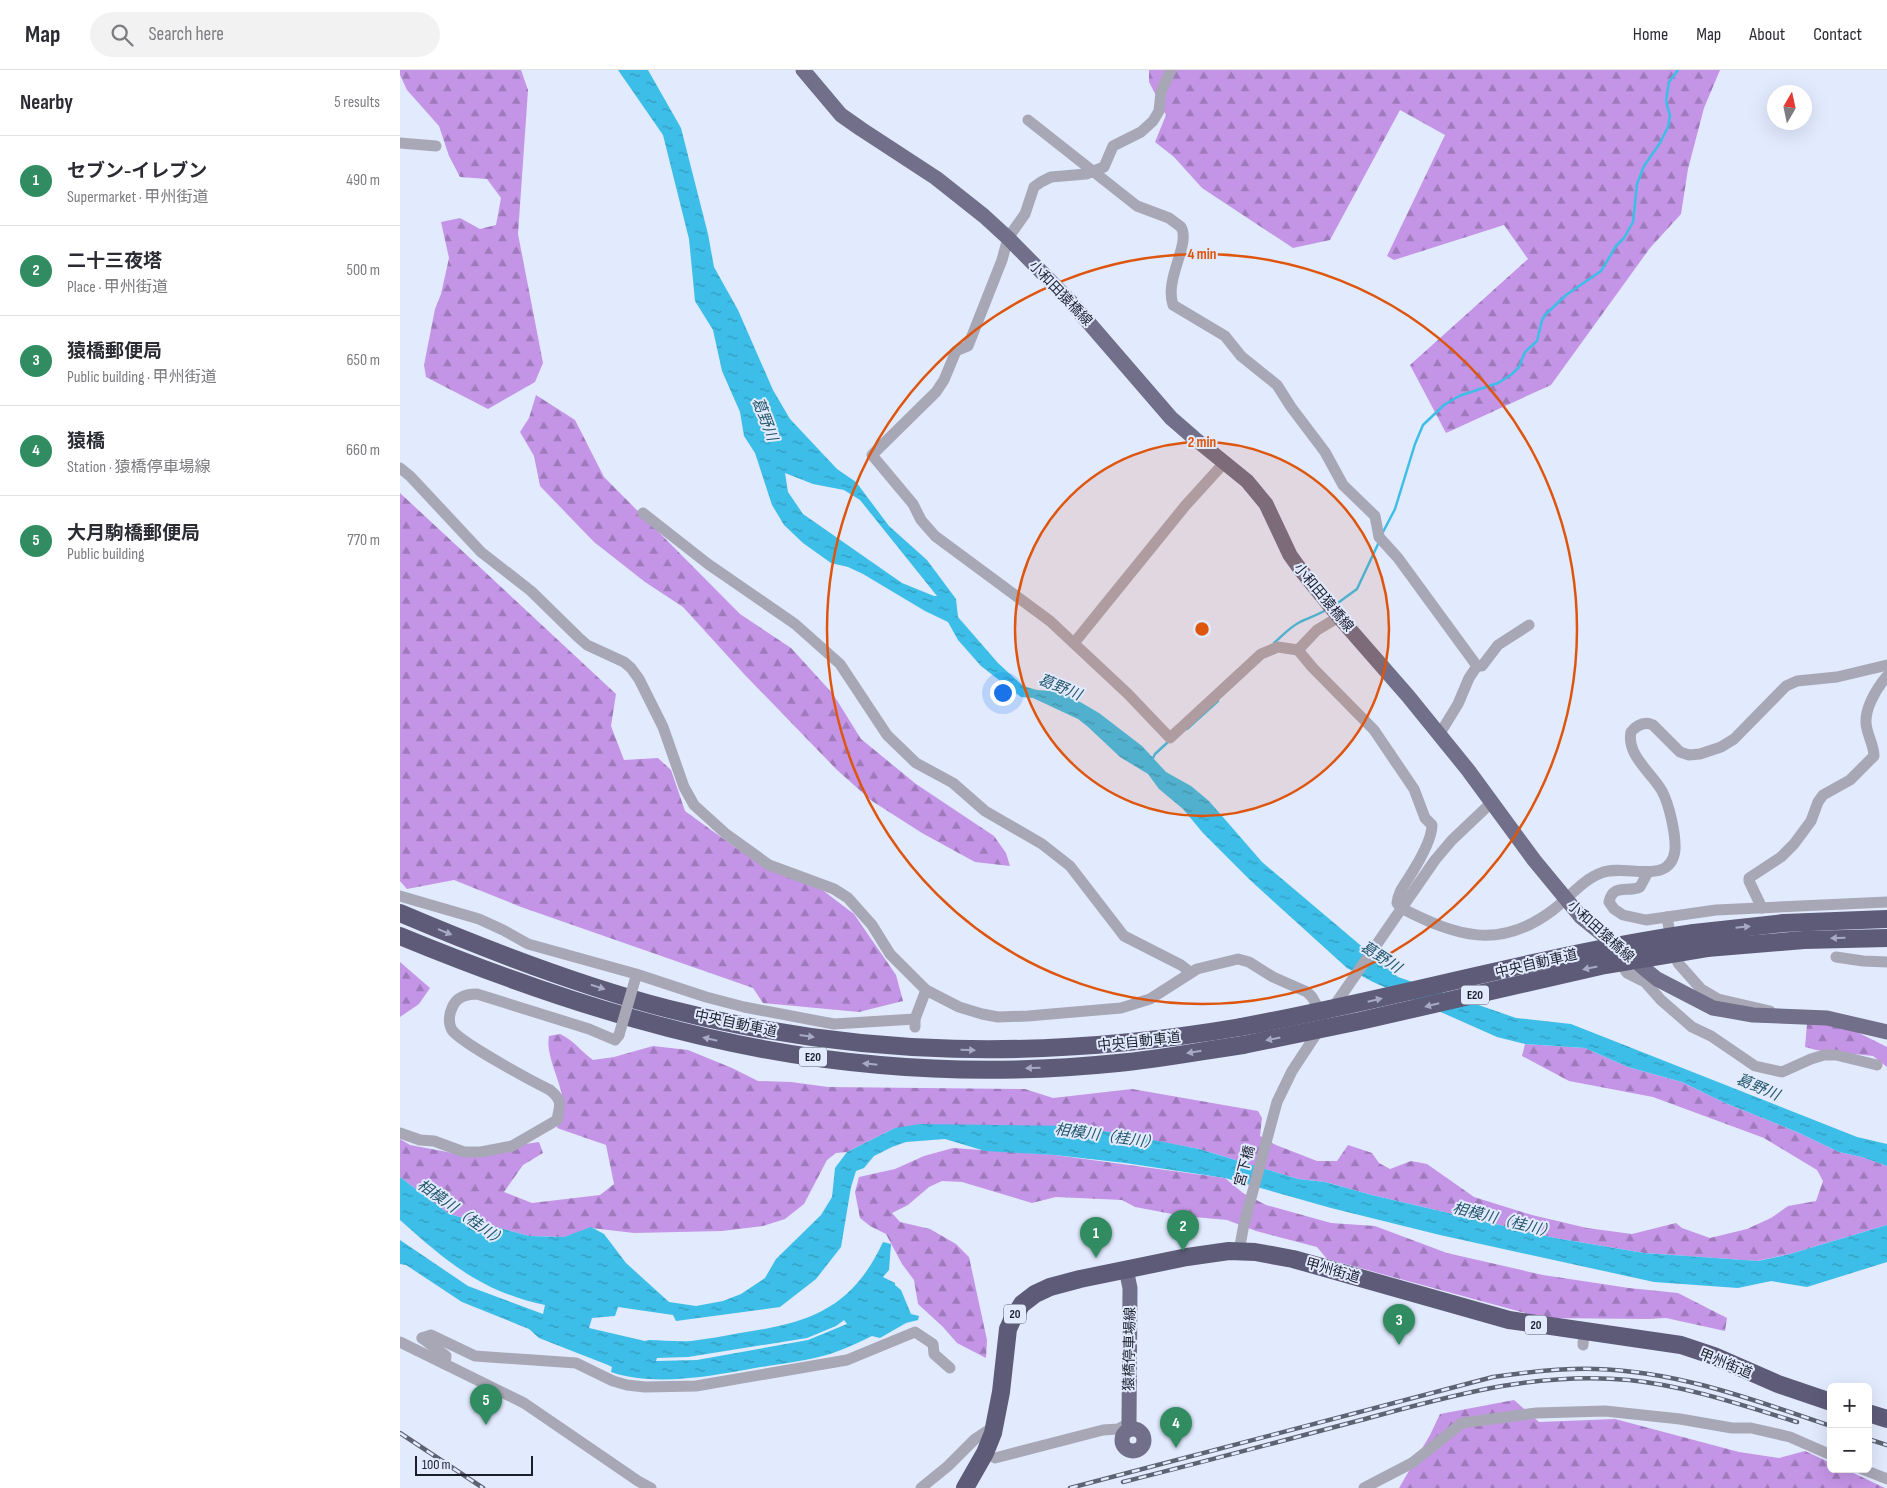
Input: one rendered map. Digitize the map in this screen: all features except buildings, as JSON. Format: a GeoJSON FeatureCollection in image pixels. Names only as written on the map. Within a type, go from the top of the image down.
{"type":"FeatureCollection","features":[{"type":"Feature","properties":{"kind":"highway","name":"中央自動車道"},"geometry":{"type":"LineString","coordinates":[[400,913],[502,954],[620,995],[714,1019],[795,1035],[925,1048],[1019,1050],[1242,1036],[1360,1021],[1605,965],[1653,956],[1707,948],[1804,940],[1887,938]]}},
{"type":"Feature","properties":{"kind":"highway","name":"中央自動車道"},"geometry":{"type":"LineString","coordinates":[[400,936],[485,969],[611,1012],[708,1038],[779,1052],[839,1061],[933,1068],[1020,1069],[1068,1067],[1154,1059],[1355,1005],[1604,948],[1694,933],[1784,923],[1887,919]]}},
{"type":"Feature","properties":{"kind":"highway","name":"甲州街道"},"geometry":{"type":"LineString","coordinates":[[965,1488],[985,1453],[993,1433],[1001,1392],[1008,1329],[1018,1310],[1035,1294],[1050,1287],[1187,1257],[1239,1251],[1293,1259],[1509,1320],[1583,1338],[1681,1345],[1714,1356],[1778,1384],[1827,1401]]}},
{"type":"Feature","properties":{"kind":"highway"},"geometry":{"type":"LineString","coordinates":[[1872,1414],[1887,1419]]}},
{"type":"Feature","properties":{"kind":"main road","name":"小和田猿橋線"},"geometry":{"type":"LineString","coordinates":[[803,70],[842,114],[861,129],[936,178],[984,216],[1008,238],[1070,301],[1171,418],[1248,482],[1266,504],[1290,555],[1339,617],[1408,696],[1468,770],[1566,900],[1602,936],[1657,979],[1707,1005],[1726,1011],[1827,1018],[1887,1032]]}},
{"type":"Feature","properties":{"kind":"main road","name":"猿橋停車場線"},"geometry":{"type":"LineString","coordinates":[[1126,1270],[1130,1288],[1130,1426]]}},
{"type":"Feature","properties":{"kind":"street"},"geometry":{"type":"LineString","coordinates":[[1170,70],[1161,92],[1159,111],[1154,122],[1141,132],[1113,146],[1106,165],[1102,169],[1051,178],[1036,185],[1025,214],[1008,238],[1002,260],[968,346],[956,351],[944,380],[936,392],[872,455],[913,504],[921,520],[935,536],[1050,621],[1153,719],[1170,738],[1261,654],[1278,647],[1298,650],[1312,667],[1374,730],[1414,789],[1425,818],[1432,825],[1432,834],[1398,895],[1397,903],[1401,908],[1448,930],[1471,935],[1490,936],[1526,927],[1566,900],[1587,880],[1600,873],[1624,870],[1648,872],[1661,871],[1666,868],[1673,857],[1675,847],[1670,815],[1664,795],[1632,748],[1631,732],[1638,726],[1649,723],[1680,752],[1689,755],[1700,754],[1734,739],[1786,686],[1797,682],[1836,677],[1887,665]]}},
{"type":"Feature","properties":{"kind":"street"},"geometry":{"type":"LineString","coordinates":[[1028,120],[1137,206],[1169,218],[1181,227],[1183,237],[1170,290],[1173,305],[1225,336],[1240,356],[1277,385],[1325,452],[1343,485],[1375,516],[1382,540],[1398,558],[1477,666]]}},
{"type":"Feature","properties":{"kind":"street"},"geometry":{"type":"LineString","coordinates":[[400,143],[436,146]]}},
{"type":"Feature","properties":{"kind":"street"},"geometry":{"type":"LineString","coordinates":[[1074,643],[1185,506],[1224,463]]}},
{"type":"Feature","properties":{"kind":"street"},"geometry":{"type":"LineString","coordinates":[[400,468],[410,476],[481,552],[530,590],[587,645],[624,662],[631,668],[663,727],[684,787],[694,805],[726,834],[769,865],[834,889],[848,898],[872,925],[890,954],[926,990],[959,1007],[998,1017],[1131,1006],[1161,993],[1190,972],[1242,959],[1273,977],[1307,992],[1326,1019]]}},
{"type":"Feature","properties":{"kind":"street"},"geometry":{"type":"LineString","coordinates":[[643,513],[708,564],[795,624],[840,664],[887,735],[916,763],[953,783],[985,811],[1042,844],[1070,866],[1124,936],[1190,972]]}},
{"type":"Feature","properties":{"kind":"street"},"geometry":{"type":"LineString","coordinates":[[1298,650],[1318,630],[1339,617]]}},
{"type":"Feature","properties":{"kind":"street"},"geometry":{"type":"LineString","coordinates":[[1439,735],[1458,704],[1469,678],[1477,666],[1482,666],[1498,645],[1529,625]]}},
{"type":"Feature","properties":{"kind":"street"},"geometry":{"type":"LineString","coordinates":[[1762,908],[1749,878],[1781,857],[1794,844],[1811,821],[1818,802],[1823,795],[1850,780],[1874,756],[1874,750],[1865,724],[1866,716],[1869,707],[1887,676]]}},
{"type":"Feature","properties":{"kind":"street","name":"宮下橋"},"geometry":{"type":"LineString","coordinates":[[1239,1251],[1244,1224],[1273,1115],[1292,1071],[1435,860],[1452,840],[1491,803]]}},
{"type":"Feature","properties":{"kind":"street"},"geometry":{"type":"LineString","coordinates":[[1648,872],[1644,883],[1637,889],[1621,889],[1614,892],[1610,897],[1610,904],[1617,912],[1630,918],[1646,920],[1716,910],[1887,902]]}},
{"type":"Feature","properties":{"kind":"street"},"geometry":{"type":"LineString","coordinates":[[400,896],[479,919],[528,944],[635,977],[725,1002],[834,1024],[915,1023],[926,990]]}},
{"type":"Feature","properties":{"kind":"street"},"geometry":{"type":"LineString","coordinates":[[1667,917],[1673,951],[1678,963],[1701,989],[1718,999],[1767,1010],[1779,1016]]}},
{"type":"Feature","properties":{"kind":"street"},"geometry":{"type":"LineString","coordinates":[[1602,936],[1627,972],[1645,982],[1692,1027],[1711,1036],[1755,1066],[1782,1072],[1824,1055],[1836,1055],[1877,1065]]}},
{"type":"Feature","properties":{"kind":"street"},"geometry":{"type":"LineString","coordinates":[[1836,957],[1887,962]]}},
{"type":"Feature","properties":{"kind":"street"},"geometry":{"type":"LineString","coordinates":[[400,1133],[420,1140],[434,1141],[464,1152],[481,1152],[512,1146],[557,1120],[560,1105],[559,1098],[550,1090],[466,1041],[452,1030],[449,1019],[452,1006],[459,998],[469,994],[477,994],[589,1029],[615,1040],[635,977]]}},
{"type":"Feature","properties":{"kind":"street"},"geometry":{"type":"LineString","coordinates":[[445,1364],[446,1356],[422,1338],[431,1335],[474,1356],[576,1363],[600,1375],[627,1385],[645,1387],[696,1386],[847,1360],[915,1332],[933,1344],[934,1354],[950,1368]]}},
{"type":"Feature","properties":{"kind":"street"},"geometry":{"type":"LineString","coordinates":[[400,1342],[524,1402],[644,1484]]}},
{"type":"Feature","properties":{"kind":"street"},"geometry":{"type":"LineString","coordinates":[[1364,1488],[1412,1463],[1462,1422],[1536,1413],[1605,1412],[1680,1419],[1732,1428],[1751,1428],[1790,1437],[1827,1453]]}},
{"type":"Feature","properties":{"kind":"street"},"geometry":{"type":"LineString","coordinates":[[995,1458],[1103,1430],[1130,1426]]}},
{"type":"Feature","properties":{"kind":"street"},"geometry":{"type":"LineString","coordinates":[[921,1488],[975,1440],[987,1431],[993,1433]]}},
{"type":"Feature","properties":{"kind":"street"},"geometry":{"type":"LineString","coordinates":[[1872,1473],[1887,1479]]}},
{"type":"Feature","properties":{"kind":"green space"},"geometry":{"type":"Polygon","coordinates":[[[400,70],[521,70],[528,90],[518,234],[543,363],[535,382],[488,409],[426,377],[424,365],[435,309],[441,294],[449,258],[441,222],[460,218],[480,229],[496,225],[501,198],[487,179],[460,177],[449,156],[439,126],[407,90],[400,75],[400,70]]]}},
{"type":"Feature","properties":{"kind":"green space"},"geometry":{"type":"Polygon","coordinates":[[[1149,70],[1720,70],[1704,108],[1688,169],[1681,214],[1650,248],[1551,385],[1446,433],[1410,365],[1528,259],[1504,225],[1394,260],[1387,256],[1445,135],[1400,110],[1330,240],[1293,248],[1202,188],[1174,157],[1155,142],[1166,115],[1149,82],[1149,70]]]}},
{"type":"Feature","properties":{"kind":"green space"},"geometry":{"type":"Polygon","coordinates":[[[536,395],[575,420],[604,477],[740,614],[791,648],[833,694],[861,739],[916,784],[994,836],[1006,853],[1010,866],[975,862],[922,833],[872,801],[837,770],[744,674],[683,607],[645,582],[594,542],[540,486],[534,456],[520,432],[529,418],[536,395]]]}},
{"type":"Feature","properties":{"kind":"green space"},"geometry":{"type":"Polygon","coordinates":[[[400,493],[616,694],[611,726],[624,760],[658,758],[671,770],[685,811],[736,848],[821,889],[854,914],[896,975],[903,1001],[859,1012],[763,1003],[753,988],[521,907],[454,880],[407,889],[400,881],[400,493]]]}},
{"type":"Feature","properties":{"kind":"green space"},"geometry":{"type":"Polygon","coordinates":[[[400,962],[430,988],[419,1004],[400,1017],[400,962]]]}},
{"type":"Feature","properties":{"kind":"green space"},"geometry":{"type":"Polygon","coordinates":[[[1807,1024],[1834,1024],[1849,1028],[1887,1047],[1887,1067],[1873,1056],[1816,1050],[1805,1047],[1807,1024]]]}},
{"type":"Feature","properties":{"kind":"green space"},"geometry":{"type":"Polygon","coordinates":[[[560,1034],[593,1060],[614,1057],[653,1046],[688,1050],[758,1081],[791,1082],[828,1087],[1025,1089],[1053,1098],[1132,1089],[1258,1111],[1262,1118],[1260,1136],[1276,1145],[1317,1161],[1337,1161],[1348,1145],[1372,1153],[1379,1163],[1390,1169],[1411,1161],[1427,1164],[1474,1197],[1532,1215],[1587,1228],[1632,1234],[1676,1223],[1682,1228],[1710,1238],[1747,1229],[1771,1218],[1788,1206],[1816,1201],[1823,1181],[1817,1170],[1764,1138],[1653,1097],[1569,1081],[1522,1056],[1525,1044],[1585,1048],[1628,1067],[1682,1082],[1723,1102],[1797,1132],[1839,1152],[1862,1157],[1887,1166],[1887,1225],[1790,1254],[1757,1261],[1644,1253],[1555,1238],[1372,1195],[1325,1182],[1298,1179],[1199,1149],[1075,1126],[895,1128],[847,1152],[836,1153],[827,1160],[804,1204],[785,1219],[763,1226],[722,1231],[634,1233],[591,1228],[564,1237],[529,1236],[449,1214],[400,1177],[400,1139],[410,1145],[458,1154],[539,1142],[543,1153],[523,1165],[504,1192],[532,1203],[600,1195],[614,1184],[606,1145],[557,1128],[563,1101],[548,1043],[549,1036],[560,1034]]]}},
{"type":"Feature","properties":{"kind":"green space"},"geometry":{"type":"Polygon","coordinates":[[[953,1148],[1055,1155],[1225,1178],[1243,1193],[1266,1205],[1331,1223],[1375,1226],[1447,1253],[1543,1275],[1629,1288],[1678,1293],[1727,1318],[1725,1331],[1666,1318],[1543,1318],[1327,1259],[1317,1247],[1256,1231],[1227,1220],[1183,1216],[1135,1207],[1122,1200],[1056,1197],[1032,1203],[962,1182],[942,1181],[929,1187],[908,1205],[892,1213],[900,1222],[930,1229],[956,1244],[969,1257],[987,1340],[986,1358],[957,1343],[918,1304],[914,1280],[902,1264],[886,1234],[870,1226],[860,1218],[855,1192],[859,1177],[895,1169],[924,1156],[953,1148]]]}},
{"type":"Feature","properties":{"kind":"green space"},"geometry":{"type":"Polygon","coordinates":[[[1514,1400],[1539,1422],[1615,1419],[1739,1452],[1779,1458],[1805,1451],[1827,1461],[1827,1473],[1853,1473],[1885,1488],[1399,1488],[1440,1414],[1514,1400]]]}},
{"type":"Feature","properties":{"kind":"water","name":"葛野川"},"geometry":{"type":"Polygon","coordinates":[[[618,70],[648,70],[681,128],[708,234],[714,267],[738,310],[773,390],[790,419],[837,469],[856,482],[889,526],[927,560],[956,599],[958,617],[998,663],[1023,686],[1037,690],[1063,692],[1099,713],[1142,746],[1166,772],[1191,786],[1209,801],[1262,862],[1398,977],[1516,1018],[1571,1024],[1857,1137],[1887,1144],[1887,1166],[1862,1157],[1839,1152],[1797,1132],[1723,1102],[1682,1082],[1628,1067],[1585,1048],[1525,1044],[1497,1037],[1373,982],[1347,968],[1250,880],[1203,833],[1183,809],[1159,789],[1148,774],[1120,757],[1087,726],[1078,719],[1033,698],[1021,697],[981,666],[958,640],[948,622],[925,611],[863,574],[848,567],[831,563],[803,543],[784,525],[772,505],[755,453],[744,436],[740,412],[722,371],[713,330],[695,301],[689,239],[663,135],[618,70]],[[785,473],[788,492],[803,514],[902,583],[937,596],[860,500],[844,490],[813,484],[785,473]]]}},
{"type":"Feature","properties":{"kind":"water","name":"相模川（桂川）"},"geometry":{"type":"Polygon","coordinates":[[[920,1124],[1075,1126],[1199,1149],[1298,1179],[1325,1182],[1372,1195],[1555,1238],[1644,1253],[1758,1261],[1790,1254],[1887,1225],[1887,1262],[1807,1287],[1771,1281],[1738,1288],[1654,1282],[1440,1235],[1331,1208],[1225,1178],[1055,1155],[985,1151],[945,1139],[906,1142],[892,1147],[874,1156],[864,1168],[856,1171],[851,1187],[841,1247],[816,1279],[780,1307],[676,1321],[673,1315],[618,1307],[615,1316],[592,1318],[589,1328],[645,1341],[691,1341],[787,1324],[826,1309],[842,1298],[871,1265],[883,1242],[891,1244],[889,1270],[883,1277],[895,1283],[901,1290],[911,1314],[919,1316],[918,1320],[906,1323],[880,1338],[872,1336],[836,1352],[812,1359],[683,1379],[646,1379],[628,1376],[611,1372],[612,1367],[608,1365],[539,1338],[529,1329],[462,1302],[406,1265],[400,1264],[400,1240],[468,1286],[543,1314],[545,1305],[502,1292],[466,1273],[400,1220],[400,1177],[449,1214],[529,1236],[564,1237],[591,1227],[604,1234],[626,1263],[669,1302],[696,1306],[723,1301],[741,1294],[765,1278],[776,1259],[821,1215],[832,1197],[835,1168],[847,1152],[895,1128],[920,1124]],[[844,1320],[836,1326],[807,1338],[688,1357],[657,1358],[656,1361],[697,1360],[808,1340],[847,1324],[844,1320]]]}},
{"type":"Feature","properties":{"kind":"waterway"},"geometry":{"type":"LineString","coordinates":[[1382,534],[1395,509],[1415,444],[1423,425],[1444,405],[1459,396],[1498,383],[1512,374],[1519,367],[1525,352],[1537,341],[1545,315],[1566,295],[1601,271],[1616,246],[1624,238],[1633,222],[1637,184],[1644,166],[1660,143],[1668,127],[1670,116],[1666,101],[1669,82],[1678,70]]}},
{"type":"Feature","properties":{"kind":"waterway"},"geometry":{"type":"LineString","coordinates":[[1335,605],[1357,589],[1379,542]]}},
{"type":"Feature","properties":{"kind":"waterway"},"geometry":{"type":"LineString","coordinates":[[1274,643],[1296,624],[1326,610]]}},
{"type":"Feature","properties":{"kind":"waterway"},"geometry":{"type":"LineString","coordinates":[[1187,729],[1218,701]]}},
{"type":"Feature","properties":{"kind":"waterway"},"geometry":{"type":"LineString","coordinates":[[1152,760],[1155,754],[1168,742]]}},
{"type":"Feature","properties":{"kind":"railway"},"geometry":{"type":"LineString","coordinates":[[1070,1488],[1493,1377],[1544,1371],[1595,1369],[1656,1375],[1715,1388],[1827,1425]]}},
{"type":"Feature","properties":{"kind":"railway"},"geometry":{"type":"LineString","coordinates":[[1123,1482],[1461,1394],[1527,1382],[1560,1379],[1594,1378],[1651,1383],[1714,1397],[1797,1422]]}},
{"type":"Feature","properties":{"kind":"railway"},"geometry":{"type":"LineString","coordinates":[[400,1433],[483,1488]]}},
{"type":"Feature","properties":{"kind":"railway"},"geometry":{"type":"LineString","coordinates":[[1872,1440],[1887,1445]]}},
{"type":"Feature","properties":{"kind":"place","name":"二十三夜塔"},"geometry":{"type":"Point","coordinates":[1183,1251]}},
{"type":"Feature","properties":{"kind":"place","name":"セブン-イレブン"},"geometry":{"type":"Point","coordinates":[1096,1258]}},
{"type":"Feature","properties":{"kind":"place","name":"猿橋郵便局"},"geometry":{"type":"Point","coordinates":[1399,1345]}},
{"type":"Feature","properties":{"kind":"place","name":"大月駒橋郵便局"},"geometry":{"type":"Point","coordinates":[486,1425]}},
{"type":"Feature","properties":{"kind":"place","name":"猿橋"},"geometry":{"type":"Point","coordinates":[1176,1448]}}]}
